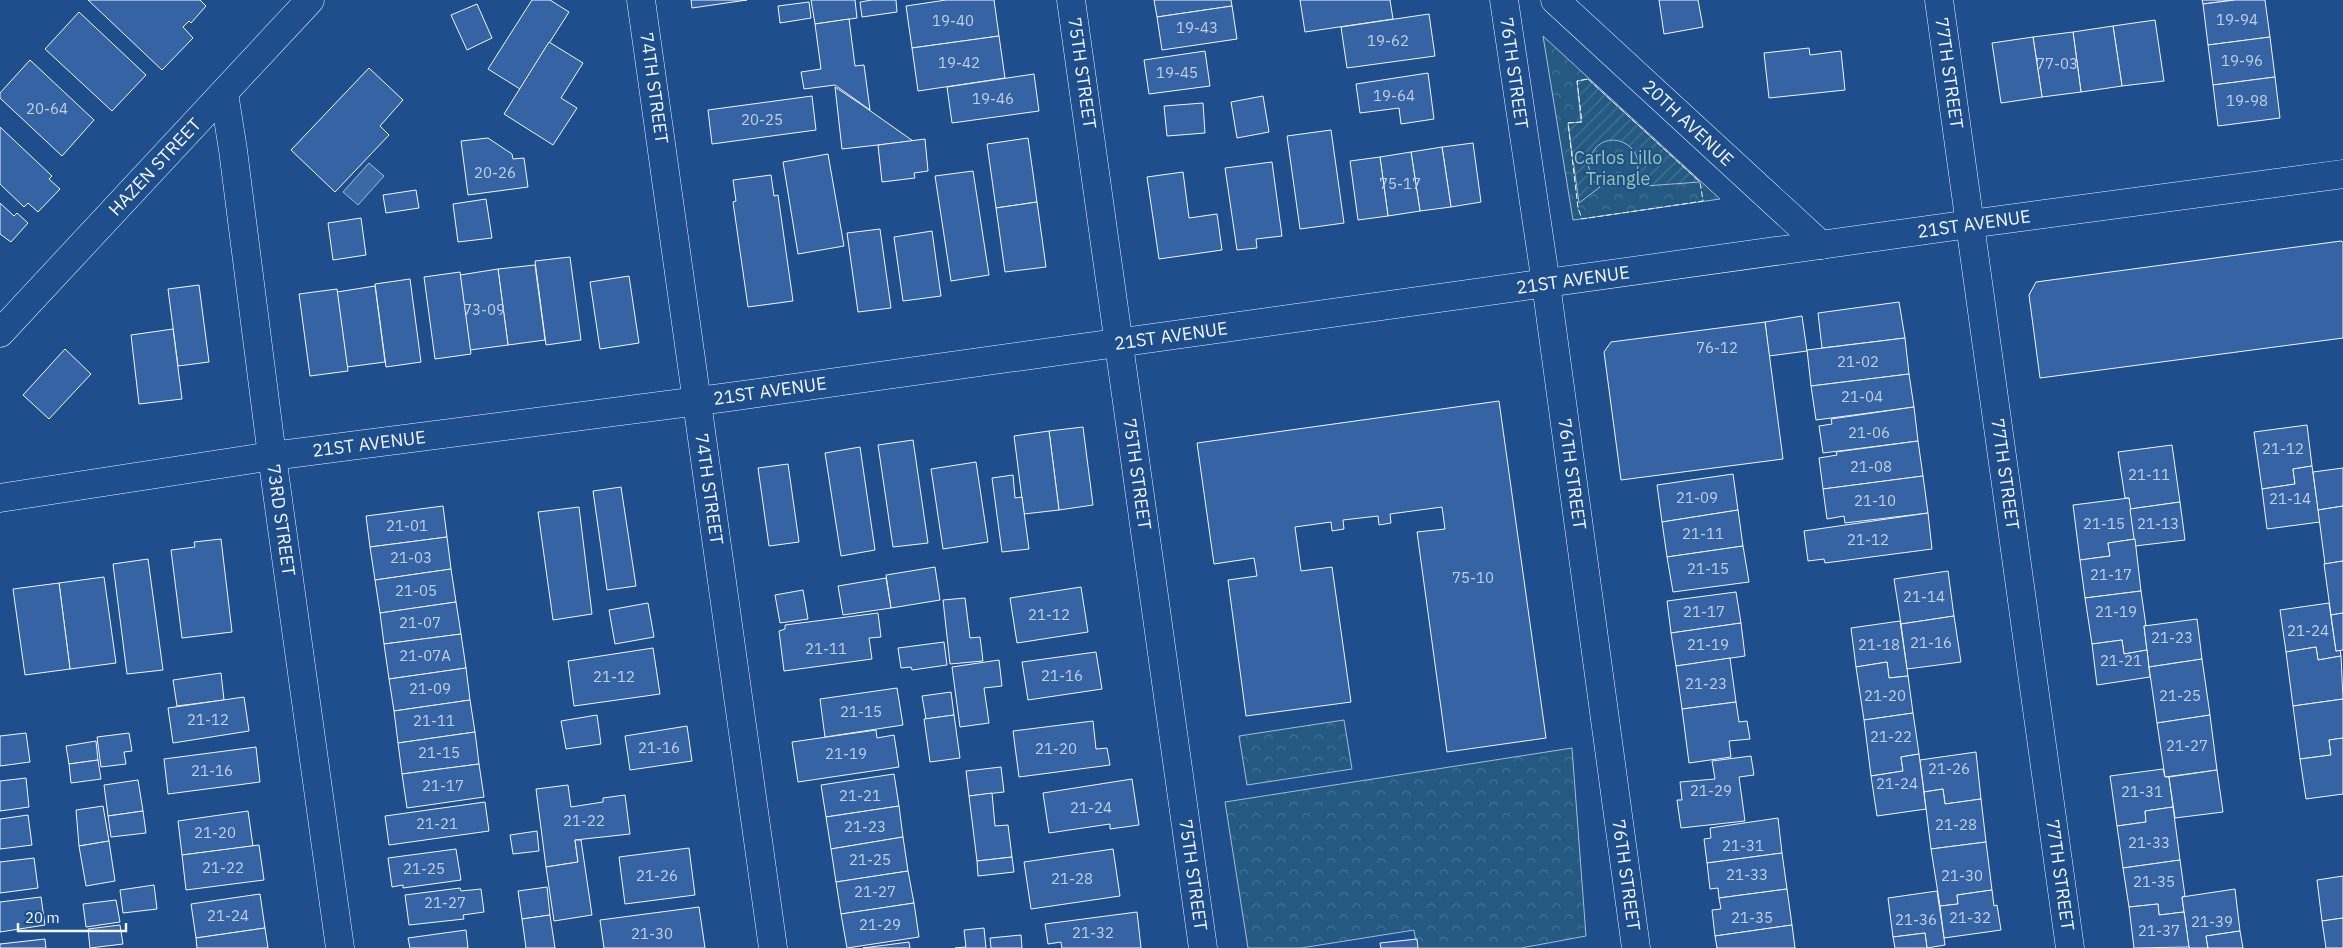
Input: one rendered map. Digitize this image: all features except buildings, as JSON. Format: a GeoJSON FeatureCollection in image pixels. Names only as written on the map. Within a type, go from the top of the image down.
{"type":"FeatureCollection","features":[{"type":"Feature","properties":{"kind":"street","name":"HAZEN STREET"},"geometry":{"type":"LineString","coordinates":[[0,333],[310,0]]}},
{"type":"Feature","properties":{"kind":"street","name":"74TH STREET"},"geometry":{"type":"LineString","coordinates":[[642,0],[773,948]]}},
{"type":"Feature","properties":{"kind":"street","name":"75TH STREET"},"geometry":{"type":"LineString","coordinates":[[1071,0],[1203,948]]}},
{"type":"Feature","properties":{"kind":"street","name":"76TH STREET"},"geometry":{"type":"LineString","coordinates":[[1504,0],[1546,284],[1636,948]]}},
{"type":"Feature","properties":{"kind":"street","name":"20TH AVENUE"},"geometry":{"type":"LineString","coordinates":[[1555,0],[1821,245]]}},
{"type":"Feature","properties":{"kind":"street","name":"77TH STREET"},"geometry":{"type":"LineString","coordinates":[[1939,0],[2070,948]]}},
{"type":"Feature","properties":{"kind":"street","name":"73RD STREET"},"geometry":{"type":"LineString","coordinates":[[224,93],[340,948]]}},
{"type":"Feature","properties":{"kind":"street","name":"21ST AVENUE"},"geometry":{"type":"LineString","coordinates":[[0,498],[272,456],[1119,344],[1970,224],[2343,174]]}},
{"type":"Feature","properties":{"kind":"green space","name":"Carlos Lillo Triangle"},"geometry":{"type":"Polygon","coordinates":[[[1543,36],[1720,199],[1573,220],[1543,36]]]}},
{"type":"Feature","properties":{"kind":"green space"},"geometry":{"type":"Polygon","coordinates":[[[1588,79],[1700,182],[1645,186],[1633,180],[1638,168],[1637,157],[1631,148],[1622,142],[1612,140],[1602,143],[1594,151],[1588,165],[1593,181],[1600,187],[1579,203],[1568,123],[1581,122],[1577,81],[1588,79]]]}},
{"type":"Feature","properties":{"kind":"green space"},"geometry":{"type":"Polygon","coordinates":[[[1344,720],[1352,769],[1247,785],[1239,736],[1344,720]]]}},
{"type":"Feature","properties":{"kind":"green space"},"geometry":{"type":"Polygon","coordinates":[[[1572,748],[1586,936],[1521,948],[1417,948],[1414,930],[1301,948],[1248,948],[1225,802],[1572,748]]]}},
{"type":"Feature","properties":{"kind":"shaded area"},"geometry":{"type":"Polygon","coordinates":[[[369,163],[384,176],[358,205],[343,192],[369,163]]]}},
{"type":"Feature","properties":{"kind":"fence"},"geometry":{"type":"LineString","coordinates":[[1588,79],[1700,182],[1703,201],[1582,219],[1578,208],[1568,123],[1582,122],[1577,81],[1588,79]]}}]}
